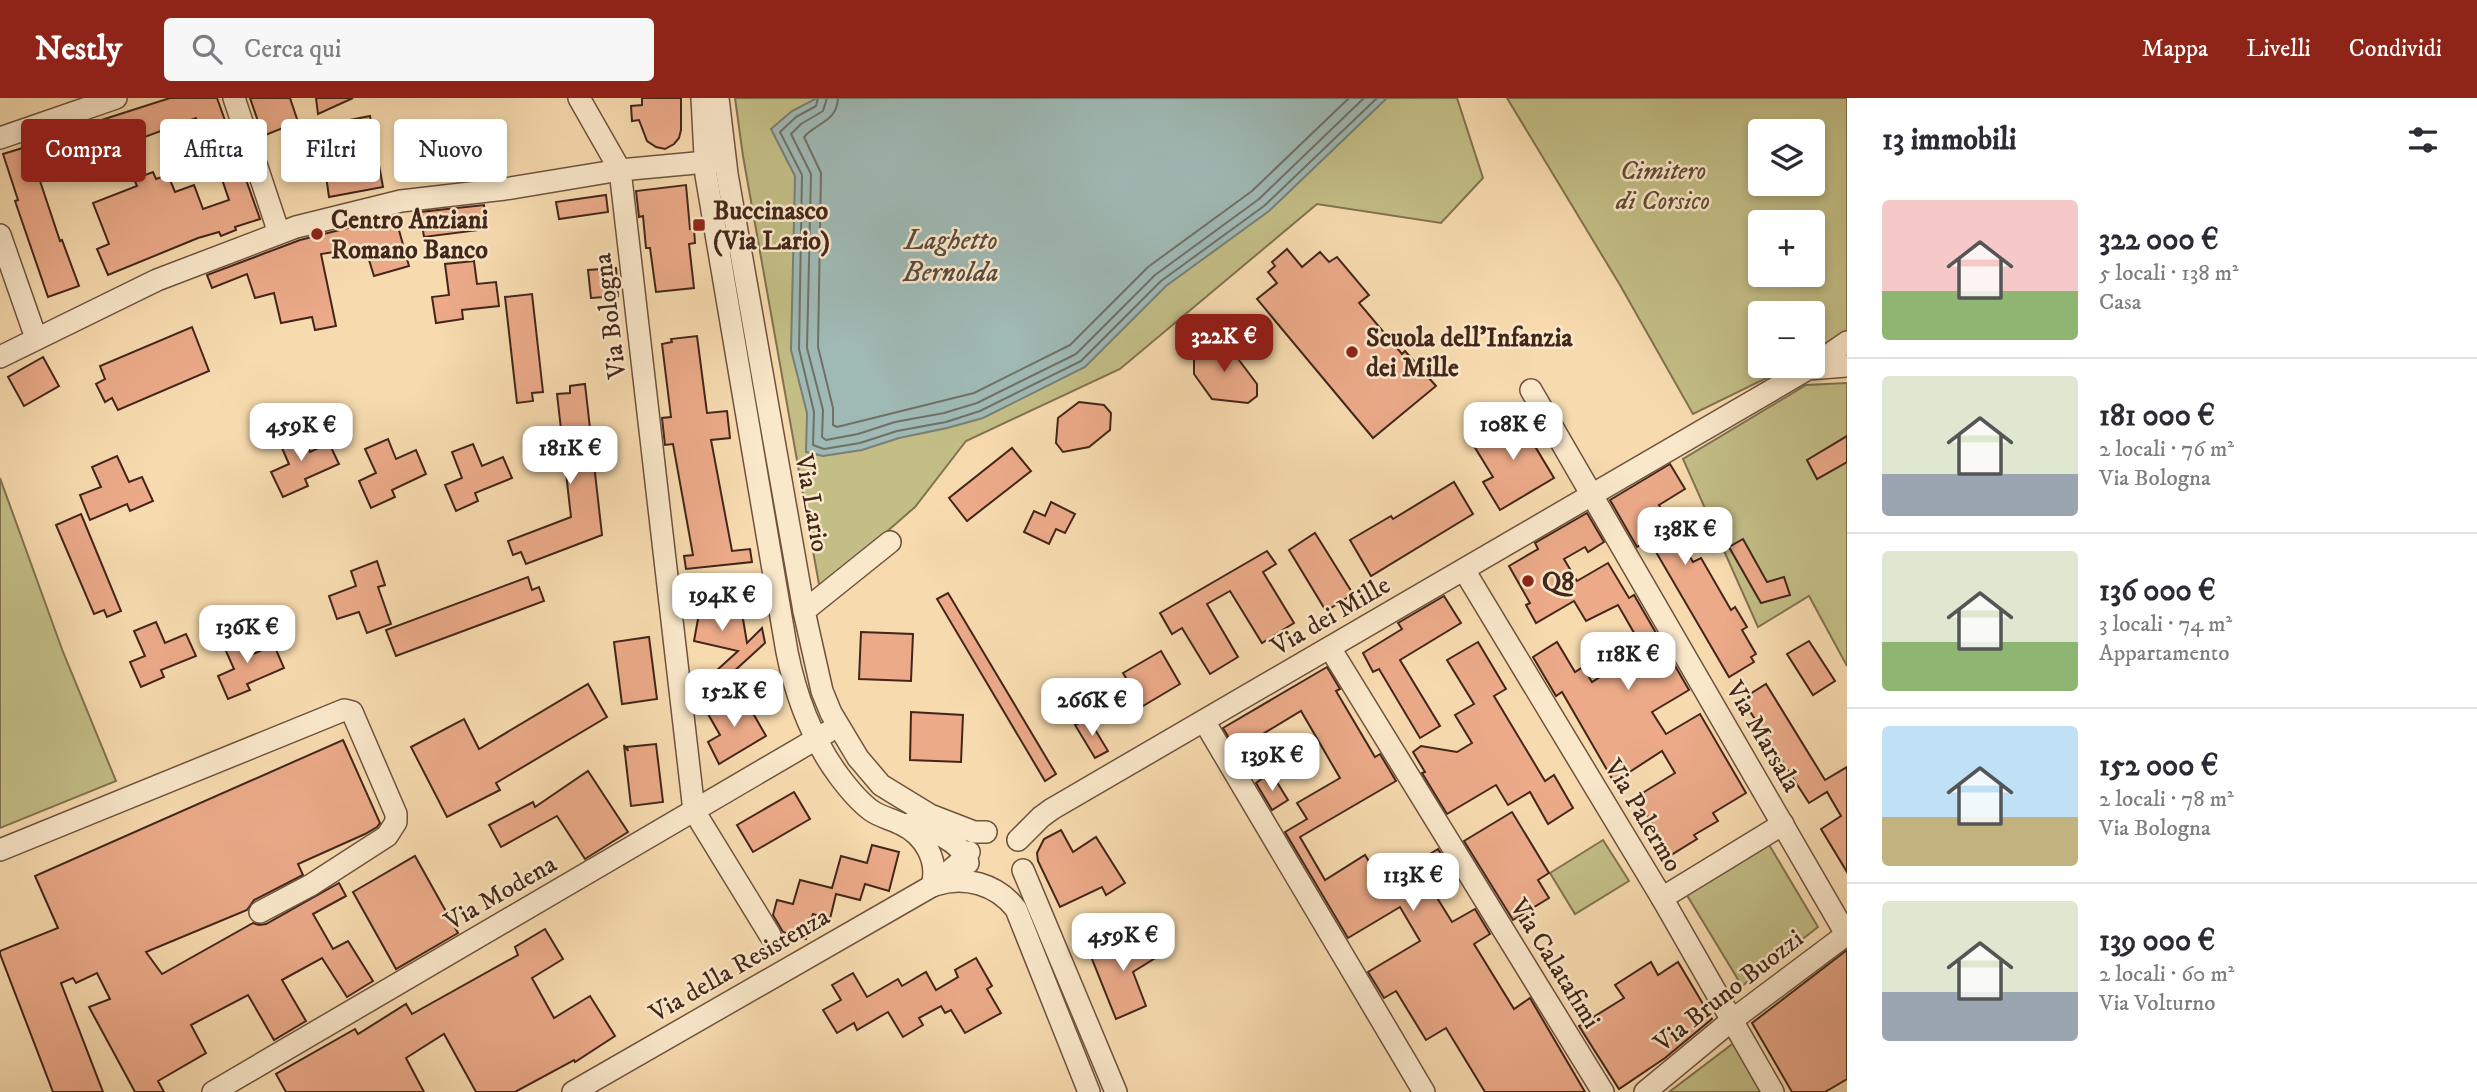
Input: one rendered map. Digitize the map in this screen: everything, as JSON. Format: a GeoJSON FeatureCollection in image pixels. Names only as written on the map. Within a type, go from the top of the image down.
{"type":"FeatureCollection","features":[{"type":"Feature","properties":{"kind":"street"},"geometry":{"type":"LineString","coordinates":[[0,138],[116,98]]}},
{"type":"Feature","properties":{"kind":"street"},"geometry":{"type":"LineString","coordinates":[[234,98],[276,224],[286,230]]}},
{"type":"Feature","properties":{"kind":"street"},"geometry":{"type":"LineString","coordinates":[[579,98],[620,170]]}},
{"type":"Feature","properties":{"kind":"street","name":"Via Lario"},"geometry":{"type":"LineString","coordinates":[[702,98],[818,680],[838,726],[867,771],[888,791],[930,815],[974,832],[986,832]]}},
{"type":"Feature","properties":{"kind":"street","name":"Via Lario"},"geometry":{"type":"LineString","coordinates":[[718,98],[715,161],[787,652],[799,702],[815,739],[860,801],[873,812],[915,832],[929,850],[934,865],[932,886]]}},
{"type":"Feature","properties":{"kind":"street"},"geometry":{"type":"LineString","coordinates":[[0,357],[158,280],[286,230],[401,201],[490,191],[620,170],[715,161]]}},
{"type":"Feature","properties":{"kind":"street","name":"Via Bologna"},"geometry":{"type":"LineString","coordinates":[[620,170],[694,811],[770,935]]}},
{"type":"Feature","properties":{"kind":"street"},"geometry":{"type":"LineString","coordinates":[[0,235],[36,338]]}},
{"type":"Feature","properties":{"kind":"street","name":"Via dei Mille"},"geometry":{"type":"LineString","coordinates":[[1825,357],[1847,342]]}},
{"type":"Feature","properties":{"kind":"street"},"geometry":{"type":"LineString","coordinates":[[1825,368],[1847,366]]}},
{"type":"Feature","properties":{"kind":"street","name":"Via dei Mille"},"geometry":{"type":"LineString","coordinates":[[1018,840],[1045,813],[1793,378]]}},
{"type":"Feature","properties":{"kind":"street","name":"Via Marsala"},"geometry":{"type":"LineString","coordinates":[[1531,390],[1846,934]]}},
{"type":"Feature","properties":{"kind":"street"},"geometry":{"type":"LineString","coordinates":[[804,611],[891,542]]}},
{"type":"Feature","properties":{"kind":"street","name":"Via Palermo"},"geometry":{"type":"LineString","coordinates":[[1464,570],[1662,898],[1773,1092]]}},
{"type":"Feature","properties":{"kind":"street","name":"Via Calatafimi"},"geometry":{"type":"LineString","coordinates":[[1330,648],[1603,1092]]}},
{"type":"Feature","properties":{"kind":"street"},"geometry":{"type":"LineString","coordinates":[[0,850],[344,710],[352,712],[396,814],[394,828],[387,836],[327,876],[260,912]]}},
{"type":"Feature","properties":{"kind":"street"},"geometry":{"type":"LineString","coordinates":[[1204,721],[1424,1092]]}},
{"type":"Feature","properties":{"kind":"street","name":"Via Modena"},"geometry":{"type":"LineString","coordinates":[[213,1092],[838,726]]}},
{"type":"Feature","properties":{"kind":"street","name":"Via Lario"},"geometry":{"type":"LineString","coordinates":[[894,821],[937,834],[953,843],[968,857]]}},
{"type":"Feature","properties":{"kind":"street","name":"Via Marsala"},"geometry":{"type":"LineString","coordinates":[[1662,898],[1783,824]]}},
{"type":"Feature","properties":{"kind":"street"},"geometry":{"type":"LineString","coordinates":[[987,886],[1007,886],[1017,879],[1023,870],[1025,857],[1018,840],[1001,831],[986,832],[975,839],[968,857],[976,879],[987,886],[1006,897],[1020,916],[1089,1092]]}},
{"type":"Feature","properties":{"kind":"street","name":"Via della Resistenza"},"geometry":{"type":"LineString","coordinates":[[573,1092],[932,886],[968,857]]}},
{"type":"Feature","properties":{"kind":"street"},"geometry":{"type":"LineString","coordinates":[[1023,870],[1116,1092]]}},
{"type":"Feature","properties":{"kind":"street","name":"Via della Resistenza"},"geometry":{"type":"LineString","coordinates":[[932,886],[956,881],[987,886]]}},
{"type":"Feature","properties":{"kind":"street","name":"Via Bruno Buozzi"},"geometry":{"type":"LineString","coordinates":[[1645,1092],[1731,1021],[1846,934]]}},
{"type":"Feature","properties":{"kind":"green space","name":"Laghetto Bernolda"},"geometry":{"type":"Polygon","coordinates":[[[735,98],[1457,98],[1483,178],[1441,223],[1317,204],[1120,369],[966,441],[915,507],[820,590],[735,98]]]}},
{"type":"Feature","properties":{"kind":"green space","name":"Cimitero di Corsico"},"geometry":{"type":"Polygon","coordinates":[[[1507,98],[1847,98],[1847,357],[1825,356],[1825,301],[1748,301],[1748,378],[1766,378],[1693,414],[1620,285],[1507,98]]]}},
{"type":"Feature","properties":{"kind":"green space"},"geometry":{"type":"Polygon","coordinates":[[[1847,383],[1847,666],[1809,596],[1758,627],[1683,459],[1806,385],[1847,383]]]}},
{"type":"Feature","properties":{"kind":"green space"},"geometry":{"type":"Polygon","coordinates":[[[0,478],[63,652],[116,781],[0,828],[0,478]]]}},
{"type":"Feature","properties":{"kind":"green space"},"geometry":{"type":"Polygon","coordinates":[[[1603,840],[1629,881],[1575,914],[1550,873],[1603,840]]]}},
{"type":"Feature","properties":{"kind":"green space"},"geometry":{"type":"Polygon","coordinates":[[[1768,843],[1818,927],[1742,986],[1685,892],[1768,843]]]}},
{"type":"Feature","properties":{"kind":"green space"},"geometry":{"type":"Polygon","coordinates":[[[1735,1042],[1764,1092],[1669,1092],[1735,1042]]]}},
{"type":"Feature","properties":{"kind":"water","name":"Laghetto Bernolda"},"geometry":{"type":"Polygon","coordinates":[[[817,98],[1387,98],[1269,211],[1166,286],[1085,367],[983,418],[899,438],[862,450],[823,456],[806,452],[807,413],[791,350],[795,176],[771,129],[792,111],[817,98]]]}},
{"type":"Feature","properties":{"kind":"building"},"geometry":{"type":"Polygon","coordinates":[[[170,98],[217,98],[224,119],[160,119],[160,131],[146,136],[146,119],[105,119],[170,98]]]}},
{"type":"Feature","properties":{"kind":"building"},"geometry":{"type":"Polygon","coordinates":[[[250,98],[290,98],[297,119],[281,119],[281,129],[267,134],[267,119],[257,119],[250,98]]]}},
{"type":"Feature","properties":{"kind":"building"},"geometry":{"type":"Polygon","coordinates":[[[316,98],[353,98],[318,114],[316,98]]]}},
{"type":"Feature","properties":{"kind":"building"},"geometry":{"type":"Polygon","coordinates":[[[642,98],[681,98],[681,130],[674,144],[665,149],[656,147],[647,141],[639,120],[632,121],[631,106],[642,105],[642,98]]]}},
{"type":"Feature","properties":{"kind":"building"},"geometry":{"type":"Polygon","coordinates":[[[21,148],[21,182],[40,182],[60,241],[62,240],[79,286],[48,297],[15,201],[18,200],[3,154],[21,148]]]}},
{"type":"Feature","properties":{"kind":"building"},"geometry":{"type":"Polygon","coordinates":[[[380,171],[383,187],[329,197],[327,182],[380,182],[380,171]]]}},
{"type":"Feature","properties":{"kind":"building"},"geometry":{"type":"Polygon","coordinates":[[[153,172],[156,179],[160,178],[160,182],[171,182],[175,192],[194,185],[203,209],[229,200],[223,182],[247,182],[260,219],[235,227],[236,230],[221,236],[219,232],[198,238],[108,275],[97,249],[109,244],[93,203],[137,186],[135,182],[146,182],[146,175],[153,172]]]}},
{"type":"Feature","properties":{"kind":"building"},"geometry":{"type":"Polygon","coordinates":[[[686,185],[690,229],[694,228],[695,243],[689,244],[694,288],[656,292],[650,248],[646,248],[643,216],[639,217],[636,191],[686,185]]]}},
{"type":"Feature","properties":{"kind":"building"},"geometry":{"type":"Polygon","coordinates":[[[606,195],[608,212],[559,219],[556,202],[606,195]]]}},
{"type":"Feature","properties":{"kind":"building"},"geometry":{"type":"Polygon","coordinates":[[[484,205],[487,229],[424,237],[420,212],[484,205]]]}},
{"type":"Feature","properties":{"kind":"building"},"geometry":{"type":"Polygon","coordinates":[[[395,216],[409,266],[374,276],[365,247],[321,254],[336,326],[315,330],[312,317],[281,323],[274,293],[255,298],[247,274],[212,288],[207,275],[300,240],[395,216]]]}},
{"type":"Feature","properties":{"kind":"building"},"geometry":{"type":"Polygon","coordinates":[[[1287,249],[1302,267],[1320,252],[1329,262],[1337,257],[1369,295],[1359,303],[1402,354],[1405,351],[1436,386],[1373,438],[1257,299],[1277,283],[1268,272],[1275,266],[1272,262],[1287,249]]]}},
{"type":"Feature","properties":{"kind":"building"},"geometry":{"type":"Polygon","coordinates":[[[474,261],[477,284],[496,282],[499,306],[462,310],[463,319],[436,323],[432,297],[449,295],[445,264],[474,261]]]}},
{"type":"Feature","properties":{"kind":"building"},"geometry":{"type":"Polygon","coordinates":[[[616,268],[618,296],[591,298],[588,270],[616,268]]]}},
{"type":"Feature","properties":{"kind":"building"},"geometry":{"type":"Polygon","coordinates":[[[532,294],[543,392],[532,393],[533,401],[517,403],[505,297],[532,294]]]}},
{"type":"Feature","properties":{"kind":"building"},"geometry":{"type":"Polygon","coordinates":[[[192,327],[209,371],[118,410],[112,398],[105,402],[96,384],[105,379],[100,366],[192,327]]]}},
{"type":"Feature","properties":{"kind":"building"},"geometry":{"type":"Polygon","coordinates":[[[697,336],[707,413],[727,411],[730,438],[711,440],[732,551],[750,549],[752,562],[686,569],[684,556],[693,555],[673,444],[665,445],[662,418],[671,417],[662,344],[672,342],[671,339],[697,336]]]}},
{"type":"Feature","properties":{"kind":"building"},"geometry":{"type":"Polygon","coordinates":[[[1211,341],[1226,343],[1257,384],[1257,396],[1248,403],[1212,399],[1194,374],[1194,354],[1211,341]]]}},
{"type":"Feature","properties":{"kind":"building"},"geometry":{"type":"Polygon","coordinates":[[[43,357],[59,386],[24,406],[8,377],[43,357]]]}},
{"type":"Feature","properties":{"kind":"building"},"geometry":{"type":"Polygon","coordinates":[[[585,384],[602,535],[526,564],[521,552],[513,555],[508,541],[571,517],[557,394],[570,393],[570,386],[585,384]]]}},
{"type":"Feature","properties":{"kind":"building"},"geometry":{"type":"Polygon","coordinates":[[[1079,402],[1104,405],[1111,413],[1110,430],[1089,447],[1063,452],[1056,443],[1058,418],[1079,402]]]}},
{"type":"Feature","properties":{"kind":"building"},"geometry":{"type":"Polygon","coordinates":[[[1529,413],[1540,432],[1530,438],[1554,478],[1500,510],[1483,482],[1493,477],[1474,446],[1529,413]]]}},
{"type":"Feature","properties":{"kind":"building"},"geometry":{"type":"Polygon","coordinates":[[[300,429],[310,452],[329,443],[339,464],[305,479],[308,486],[283,497],[271,472],[289,464],[278,439],[300,429]]]}},
{"type":"Feature","properties":{"kind":"building"},"geometry":{"type":"Polygon","coordinates":[[[1847,436],[1847,462],[1817,479],[1807,460],[1847,436]]]}},
{"type":"Feature","properties":{"kind":"building"},"geometry":{"type":"Polygon","coordinates":[[[388,439],[396,459],[416,450],[426,474],[392,490],[395,497],[371,508],[359,481],[376,473],[365,449],[388,439]]]}},
{"type":"Feature","properties":{"kind":"building"},"geometry":{"type":"Polygon","coordinates":[[[473,444],[482,466],[503,457],[512,478],[475,493],[478,501],[456,511],[445,485],[462,478],[452,452],[473,444]]]}},
{"type":"Feature","properties":{"kind":"building"},"geometry":{"type":"Polygon","coordinates":[[[1012,448],[1031,471],[967,521],[949,498],[1012,448]]]}},
{"type":"Feature","properties":{"kind":"building"},"geometry":{"type":"Polygon","coordinates":[[[117,456],[129,482],[142,477],[153,501],[130,511],[127,504],[90,520],[80,495],[101,487],[92,467],[117,456]]]}},
{"type":"Feature","properties":{"kind":"building"},"geometry":{"type":"Polygon","coordinates":[[[1670,464],[1685,489],[1659,505],[1693,562],[1701,558],[1731,610],[1735,607],[1747,627],[1742,630],[1756,654],[1751,657],[1754,662],[1729,677],[1649,540],[1637,547],[1610,500],[1670,464]]]}},
{"type":"Feature","properties":{"kind":"building"},"geometry":{"type":"Polygon","coordinates":[[[1454,482],[1473,514],[1371,576],[1350,540],[1391,516],[1393,519],[1454,482]]]}},
{"type":"Feature","properties":{"kind":"building"},"geometry":{"type":"Polygon","coordinates":[[[1051,502],[1075,514],[1065,533],[1056,529],[1049,544],[1024,532],[1034,511],[1045,516],[1051,502]]]}},
{"type":"Feature","properties":{"kind":"building"},"geometry":{"type":"Polygon","coordinates":[[[1587,513],[1604,542],[1588,552],[1585,547],[1564,559],[1577,581],[1608,563],[1629,598],[1634,595],[1689,690],[1652,712],[1666,734],[1700,714],[1746,793],[1713,813],[1718,821],[1694,835],[1697,839],[1671,855],[1636,797],[1675,773],[1662,751],[1614,782],[1562,692],[1556,696],[1533,657],[1557,642],[1575,672],[1583,667],[1592,682],[1623,662],[1620,657],[1641,645],[1618,605],[1586,621],[1574,601],[1536,623],[1526,605],[1530,603],[1509,566],[1538,549],[1535,543],[1587,513]]]}},
{"type":"Feature","properties":{"kind":"building"},"geometry":{"type":"Polygon","coordinates":[[[81,514],[121,611],[107,617],[104,610],[94,614],[56,525],[81,514]]]}},
{"type":"Feature","properties":{"kind":"building"},"geometry":{"type":"Polygon","coordinates":[[[1315,533],[1353,594],[1326,611],[1289,550],[1315,533]]]}},
{"type":"Feature","properties":{"kind":"building"},"geometry":{"type":"Polygon","coordinates":[[[1743,539],[1767,582],[1784,577],[1790,595],[1761,603],[1729,547],[1743,539]]]}},
{"type":"Feature","properties":{"kind":"building"},"geometry":{"type":"Polygon","coordinates":[[[1267,551],[1276,564],[1263,572],[1294,623],[1262,643],[1230,591],[1207,604],[1238,657],[1210,674],[1182,628],[1172,634],[1160,613],[1267,551]]]}},
{"type":"Feature","properties":{"kind":"building"},"geometry":{"type":"Polygon","coordinates":[[[377,561],[385,585],[378,587],[391,624],[367,633],[359,612],[337,619],[329,596],[356,586],[351,571],[377,561]]]}},
{"type":"Feature","properties":{"kind":"building"},"geometry":{"type":"Polygon","coordinates":[[[528,577],[532,590],[539,587],[544,601],[396,656],[386,630],[528,577]]]}},
{"type":"Feature","properties":{"kind":"building"},"geometry":{"type":"Polygon","coordinates":[[[715,583],[721,597],[739,595],[747,643],[762,628],[765,643],[697,705],[694,691],[738,651],[694,641],[698,619],[688,596],[715,583]]]}},
{"type":"Feature","properties":{"kind":"building"},"geometry":{"type":"Polygon","coordinates":[[[948,593],[1056,774],[1045,781],[937,599],[948,593]]]}},
{"type":"Feature","properties":{"kind":"building"},"geometry":{"type":"Polygon","coordinates":[[[1444,596],[1461,623],[1400,660],[1440,726],[1420,738],[1379,669],[1373,672],[1363,653],[1402,629],[1398,623],[1444,596]]]}},
{"type":"Feature","properties":{"kind":"building"},"geometry":{"type":"Polygon","coordinates":[[[156,622],[165,643],[186,634],[196,656],[161,670],[164,677],[141,687],[130,662],[145,656],[134,631],[156,622]]]}},
{"type":"Feature","properties":{"kind":"building"},"geometry":{"type":"Polygon","coordinates":[[[861,632],[913,634],[911,681],[859,679],[861,632]]]}},
{"type":"Feature","properties":{"kind":"building"},"geometry":{"type":"Polygon","coordinates":[[[244,633],[253,654],[274,645],[284,668],[247,684],[250,690],[228,699],[218,676],[234,669],[222,642],[244,633]]]}},
{"type":"Feature","properties":{"kind":"building"},"geometry":{"type":"Polygon","coordinates":[[[649,637],[657,699],[622,704],[614,642],[649,637]]]}},
{"type":"Feature","properties":{"kind":"building"},"geometry":{"type":"Polygon","coordinates":[[[1809,641],[1835,681],[1813,695],[1787,654],[1809,641]]]}},
{"type":"Feature","properties":{"kind":"building"},"geometry":{"type":"Polygon","coordinates":[[[1478,642],[1506,689],[1494,696],[1545,781],[1554,775],[1573,808],[1548,824],[1530,792],[1508,805],[1496,785],[1447,814],[1422,773],[1425,772],[1413,752],[1421,746],[1457,752],[1472,743],[1455,715],[1474,704],[1447,660],[1478,642]]]}},
{"type":"Feature","properties":{"kind":"building"},"geometry":{"type":"Polygon","coordinates":[[[1161,651],[1180,684],[1143,706],[1123,673],[1161,651]]]}},
{"type":"Feature","properties":{"kind":"building"},"geometry":{"type":"Polygon","coordinates":[[[1327,667],[1340,689],[1336,691],[1375,757],[1380,754],[1396,781],[1300,837],[1325,880],[1365,855],[1382,883],[1438,849],[1454,874],[1431,888],[1452,922],[1475,909],[1490,934],[1474,944],[1514,1009],[1530,998],[1585,1092],[1485,1092],[1446,1028],[1426,1040],[1396,991],[1384,998],[1368,972],[1420,941],[1400,907],[1348,938],[1285,832],[1307,819],[1297,803],[1340,778],[1301,711],[1236,750],[1223,728],[1327,667]]]}},
{"type":"Feature","properties":{"kind":"building"},"geometry":{"type":"Polygon","coordinates":[[[588,684],[607,717],[496,783],[500,790],[447,817],[411,747],[464,719],[479,749],[588,684]]]}},
{"type":"Feature","properties":{"kind":"building"},"geometry":{"type":"Polygon","coordinates":[[[1766,684],[1825,780],[1847,767],[1847,872],[1821,829],[1841,816],[1827,792],[1809,803],[1742,699],[1766,684]]]}},
{"type":"Feature","properties":{"kind":"building"},"geometry":{"type":"Polygon","coordinates":[[[742,694],[766,736],[719,764],[708,742],[720,735],[708,714],[742,694]]]}},
{"type":"Feature","properties":{"kind":"building"},"geometry":{"type":"Polygon","coordinates":[[[911,712],[963,715],[961,762],[910,760],[911,712]]]}},
{"type":"Feature","properties":{"kind":"building"},"geometry":{"type":"Polygon","coordinates":[[[1088,718],[1108,751],[1095,758],[1075,725],[1088,718]]]}},
{"type":"Feature","properties":{"kind":"building"},"geometry":{"type":"Polygon","coordinates":[[[343,740],[380,823],[377,827],[298,864],[303,875],[254,900],[247,910],[146,952],[162,974],[253,923],[266,924],[339,883],[346,896],[313,914],[333,949],[348,941],[373,981],[347,997],[322,958],[282,980],[306,1021],[274,1040],[248,995],[191,1025],[206,1053],[158,1081],[164,1092],[135,1092],[89,1007],[110,999],[97,973],[76,983],[73,978],[61,983],[103,1092],[53,1092],[0,954],[0,951],[58,928],[35,876],[343,740]]]}},
{"type":"Feature","properties":{"kind":"building"},"geometry":{"type":"Polygon","coordinates":[[[656,744],[663,802],[631,806],[624,745],[628,751],[627,747],[656,744]]]}},
{"type":"Feature","properties":{"kind":"building"},"geometry":{"type":"Polygon","coordinates":[[[588,771],[628,832],[585,859],[557,816],[501,847],[489,825],[533,802],[535,807],[588,771]]]}},
{"type":"Feature","properties":{"kind":"building"},"geometry":{"type":"Polygon","coordinates":[[[1264,777],[1268,783],[1275,779],[1288,800],[1272,810],[1256,783],[1264,777]]]}},
{"type":"Feature","properties":{"kind":"building"},"geometry":{"type":"Polygon","coordinates":[[[794,792],[810,819],[753,852],[737,825],[794,792]]]}},
{"type":"Feature","properties":{"kind":"building"},"geometry":{"type":"Polygon","coordinates":[[[1512,812],[1549,873],[1538,880],[1549,898],[1513,920],[1464,841],[1512,812]]]}},
{"type":"Feature","properties":{"kind":"building"},"geometry":{"type":"Polygon","coordinates":[[[1061,830],[1073,852],[1096,837],[1125,883],[1106,895],[1102,887],[1060,907],[1038,861],[1037,853],[1044,839],[1061,830]]]}},
{"type":"Feature","properties":{"kind":"building"},"geometry":{"type":"Polygon","coordinates":[[[872,845],[899,852],[889,891],[865,884],[860,900],[836,894],[830,919],[813,914],[806,939],[783,932],[773,915],[777,900],[793,904],[800,880],[832,888],[841,856],[867,863],[872,845]]]}},
{"type":"Feature","properties":{"kind":"building"},"geometry":{"type":"Polygon","coordinates":[[[415,856],[458,933],[396,969],[353,892],[415,856]]]}},
{"type":"Feature","properties":{"kind":"building"},"geometry":{"type":"Polygon","coordinates":[[[545,929],[563,959],[532,978],[554,1018],[590,996],[615,1036],[575,1062],[574,1060],[515,1092],[476,1092],[444,1034],[406,1058],[424,1092],[286,1092],[276,1074],[355,1029],[358,1034],[406,1004],[412,1014],[518,955],[515,947],[545,929]]]}},
{"type":"Feature","properties":{"kind":"building"},"geometry":{"type":"Polygon","coordinates":[[[1142,933],[1157,957],[1133,972],[1146,1006],[1116,1019],[1090,954],[1142,933]]]}},
{"type":"Feature","properties":{"kind":"building"},"geometry":{"type":"Polygon","coordinates":[[[1847,950],[1847,1079],[1825,1092],[1792,1092],[1752,1023],[1847,950]]]}},
{"type":"Feature","properties":{"kind":"building"},"geometry":{"type":"Polygon","coordinates":[[[976,958],[992,986],[987,989],[1001,1013],[965,1033],[951,1010],[945,1013],[941,1006],[919,1018],[923,1025],[903,1037],[888,1012],[857,1030],[854,1023],[837,1033],[823,1010],[841,1000],[832,985],[853,973],[867,997],[898,979],[902,986],[926,972],[936,990],[958,977],[955,970],[976,958]]]}},
{"type":"Feature","properties":{"kind":"building"},"geometry":{"type":"Polygon","coordinates":[[[1651,962],[1658,975],[1678,962],[1712,1019],[1665,1058],[1619,1089],[1579,1026],[1624,998],[1615,985],[1651,962]]]}},
{"type":"Feature","properties":{"kind":"place","name":"Buccinasco (Via Lario)"},"geometry":{"type":"Point","coordinates":[699,225]}},
{"type":"Feature","properties":{"kind":"place","name":"Centro Anziani Romano Banco"},"geometry":{"type":"Point","coordinates":[317,234]}},
{"type":"Feature","properties":{"kind":"place","name":"Scuola dell'Infanzia dei Mille"},"geometry":{"type":"Point","coordinates":[1352,352]}},
{"type":"Feature","properties":{"kind":"place","name":"Q8"},"geometry":{"type":"Point","coordinates":[1528,581]}}]}
